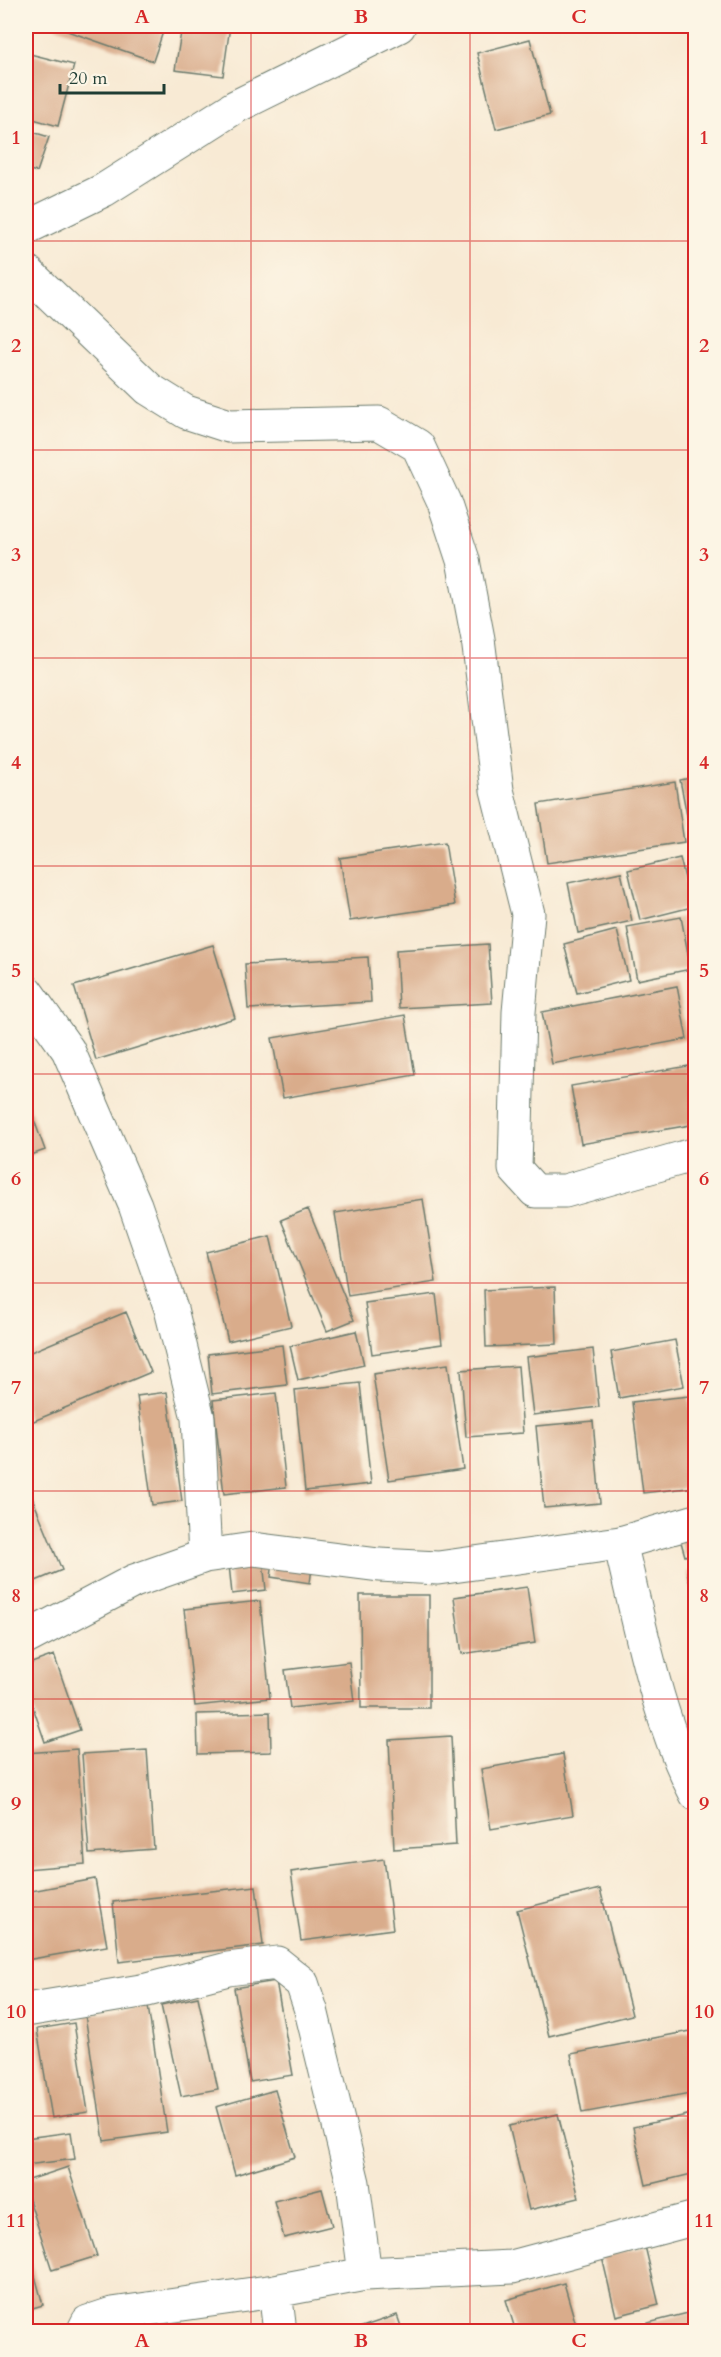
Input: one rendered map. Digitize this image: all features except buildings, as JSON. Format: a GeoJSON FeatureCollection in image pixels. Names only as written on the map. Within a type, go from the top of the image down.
{"type":"FeatureCollection","features":[{"type":"Feature","properties":{"kind":"street"},"geometry":{"type":"LineString","coordinates":[[26,228],[104,190],[235,107],[399,26]]}},
{"type":"Feature","properties":{"kind":"street"},"geometry":{"type":"LineString","coordinates":[[26,271],[149,389],[186,412],[229,426],[379,423],[418,446],[444,502],[463,560],[478,639],[498,790],[528,914],[519,1012],[515,1169],[535,1191],[565,1191],[696,1154]]}},
{"type":"Feature","properties":{"kind":"street"},"geometry":{"type":"LineString","coordinates":[[26,991],[68,1050],[135,1204],[171,1309],[198,1418],[205,1556]]}},
{"type":"Feature","properties":{"kind":"street"},"geometry":{"type":"LineString","coordinates":[[26,1638],[134,1581],[205,1556],[253,1549],[379,1565],[438,1568],[620,1543],[696,1521]]}},
{"type":"Feature","properties":{"kind":"street"},"geometry":{"type":"LineString","coordinates":[[620,1543],[662,1707],[686,1777],[696,1794]]}},
{"type":"Feature","properties":{"kind":"street"},"geometry":{"type":"LineString","coordinates":[[26,2010],[147,1989],[228,1969],[277,1963],[302,1983],[311,2010],[353,2183],[365,2274]]}},
{"type":"Feature","properties":{"kind":"street"},"geometry":{"type":"LineString","coordinates":[[83,2331],[88,2322],[112,2314],[275,2291],[365,2274],[512,2267],[696,2218]]}},
{"type":"Feature","properties":{"kind":"street"},"geometry":{"type":"LineString","coordinates":[[275,2291],[280,2331]]}}]}
